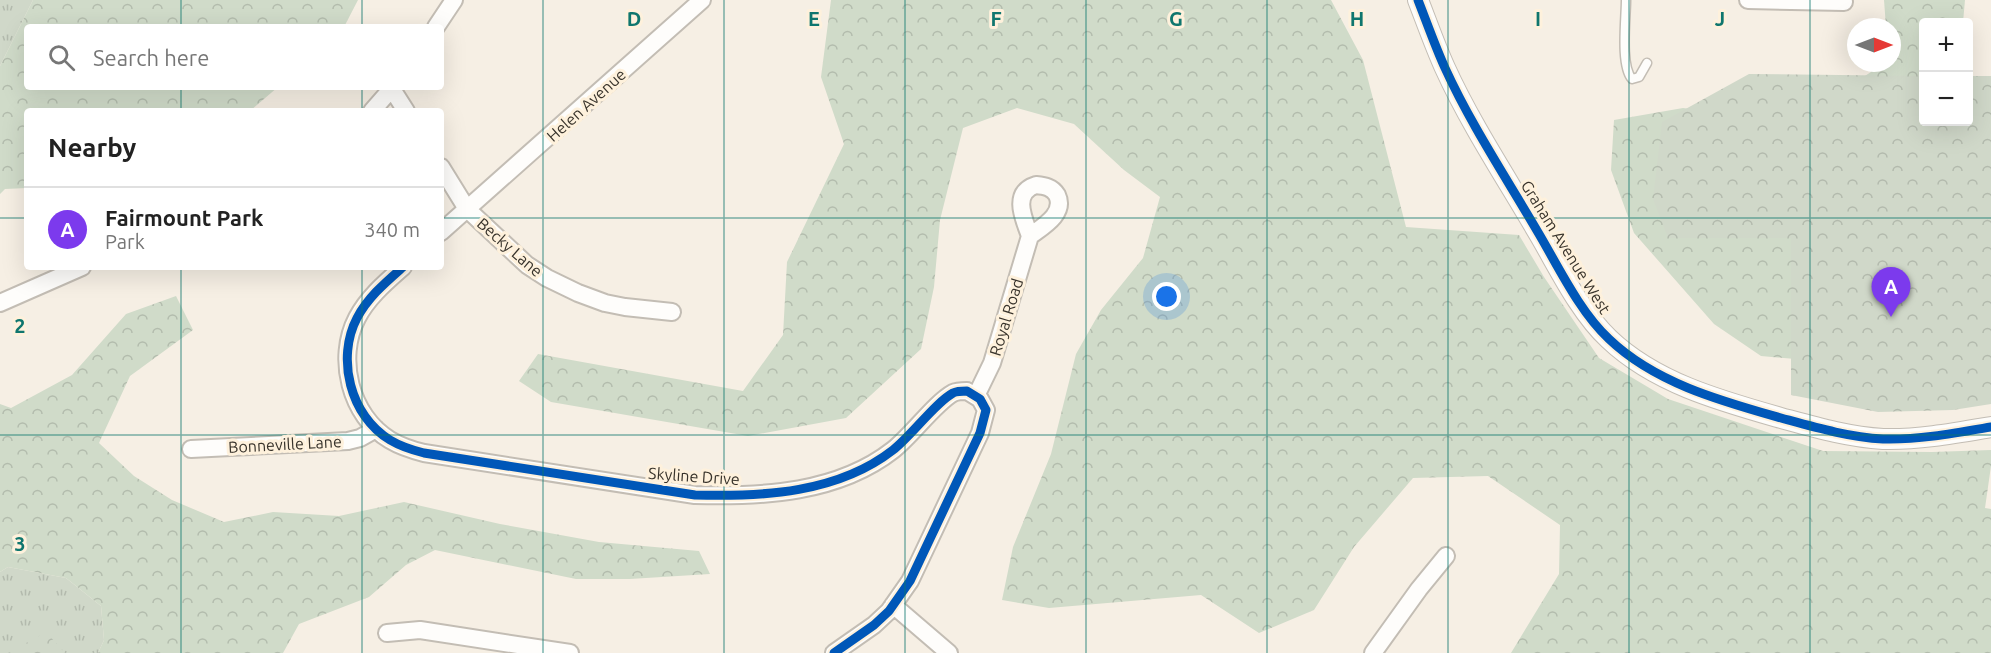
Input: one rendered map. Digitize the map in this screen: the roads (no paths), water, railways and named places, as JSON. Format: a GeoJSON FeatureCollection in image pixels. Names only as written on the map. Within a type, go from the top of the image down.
{"type":"FeatureCollection","features":[{"type":"Feature","properties":{"kind":"street"},"geometry":{"type":"LineString","coordinates":[[438,24],[454,0]]}},
{"type":"Feature","properties":{"kind":"street","name":"Helen Avenue"},"geometry":{"type":"LineString","coordinates":[[467,209],[702,0]]}},
{"type":"Feature","properties":{"kind":"street"},"geometry":{"type":"LineString","coordinates":[[1748,0],[1844,2]]}},
{"type":"Feature","properties":{"kind":"street","name":"Graham Avenue West"},"geometry":{"type":"LineString","coordinates":[[1421,1],[1445,69],[1556,263],[1597,327],[1633,359],[1681,386],[1805,425],[1849,435],[1882,439],[1905,438],[1991,427]]}},
{"type":"Feature","properties":{"kind":"street"},"geometry":{"type":"LineString","coordinates":[[375,108],[391,90]]}},
{"type":"Feature","properties":{"kind":"street"},"geometry":{"type":"LineString","coordinates":[[394,90],[404,108]]}},
{"type":"Feature","properties":{"kind":"street","name":"Becky Lane"},"geometry":{"type":"LineString","coordinates":[[444,172],[467,209],[527,265],[547,278],[605,303],[672,312]]}},
{"type":"Feature","properties":{"kind":"street"},"geometry":{"type":"LineString","coordinates":[[444,229],[467,209]]}},
{"type":"Feature","properties":{"kind":"street","name":"Royal Road"},"geometry":{"type":"LineString","coordinates":[[976,396],[992,363],[1030,236]]}},
{"type":"Feature","properties":{"kind":"street"},"geometry":{"type":"LineString","coordinates":[[0,303],[75,270]]}},
{"type":"Feature","properties":{"kind":"street","name":"Skyline Drive"},"geometry":{"type":"LineString","coordinates":[[400,270],[364,306],[356,319],[348,349],[349,375],[355,398],[363,415],[376,429],[389,440],[424,453],[695,495],[770,494],[805,488],[856,473],[899,445],[943,400],[954,392],[967,391],[976,396]]}},
{"type":"Feature","properties":{"kind":"street"},"geometry":{"type":"LineString","coordinates":[[834,653],[874,625],[893,605],[915,572],[980,433],[986,410],[984,404],[976,396]]}},
{"type":"Feature","properties":{"kind":"street","name":"Bonneville Lane"},"geometry":{"type":"LineString","coordinates":[[191,449],[348,441],[360,438],[376,429]]}},
{"type":"Feature","properties":{"kind":"street"},"geometry":{"type":"LineString","coordinates":[[1373,653],[1446,556]]}},
{"type":"Feature","properties":{"kind":"street"},"geometry":{"type":"LineString","coordinates":[[893,605],[950,653]]}},
{"type":"Feature","properties":{"kind":"street"},"geometry":{"type":"LineString","coordinates":[[387,633],[420,630],[570,653]]}},
{"type":"Feature","properties":{"kind":"lane"},"geometry":{"type":"LineString","coordinates":[[1626,0],[1628,73],[1632,79],[1639,76],[1647,63]]}},
{"type":"Feature","properties":{"kind":"place","name":"Fairmount Park"},"geometry":{"type":"Point","coordinates":[1891,317]}}]}
